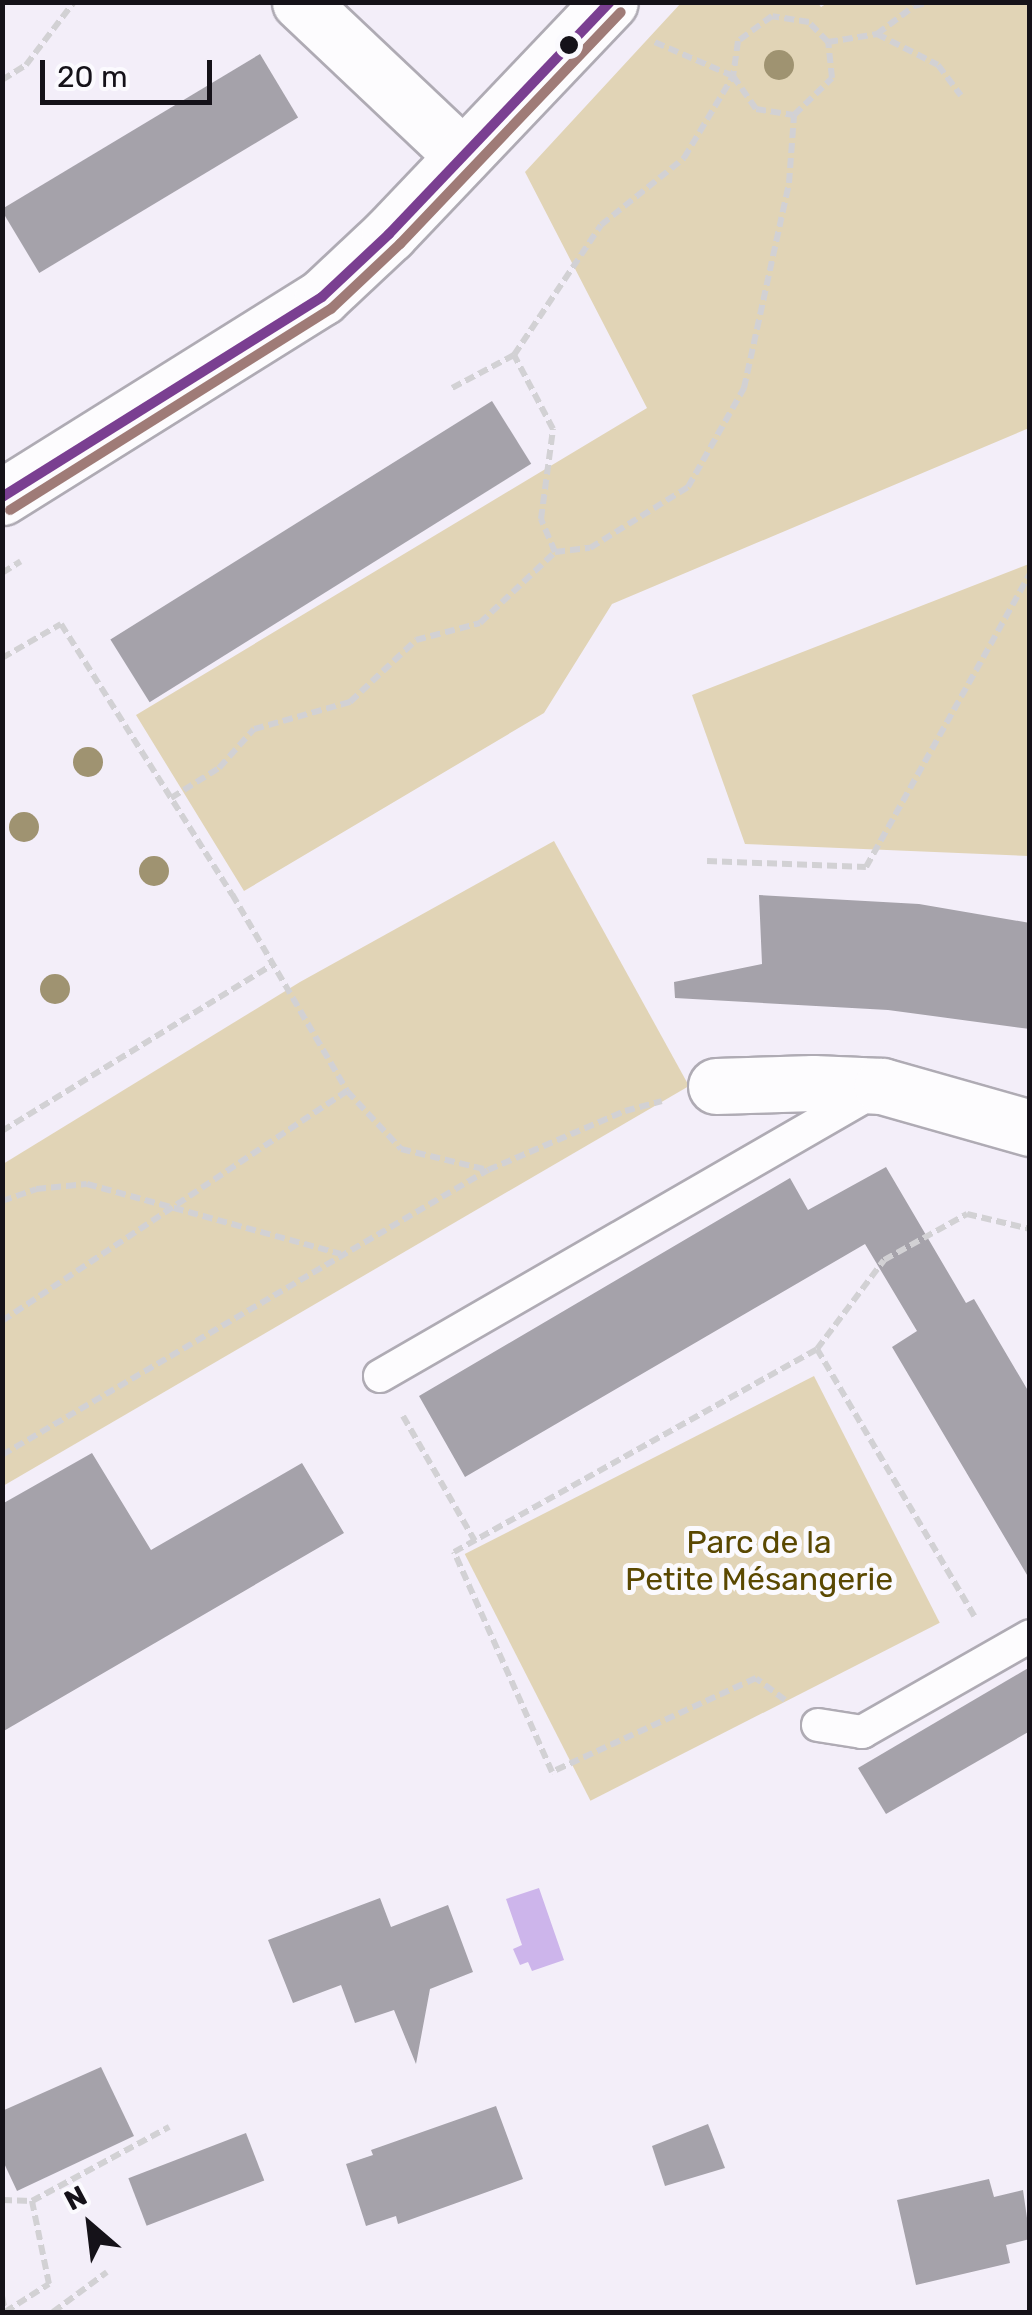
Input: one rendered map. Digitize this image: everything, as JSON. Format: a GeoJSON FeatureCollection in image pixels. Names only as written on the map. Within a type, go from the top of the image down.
{"type":"FeatureCollection","features":[{"type":"Feature","properties":{"kind":"street"},"geometry":{"type":"LineString","coordinates":[[300,2],[463,156]]}},
{"type":"Feature","properties":{"kind":"street"},"geometry":{"type":"LineString","coordinates":[[2,497],[322,298],[463,156],[624,19]]}},
{"type":"Feature","properties":{"kind":"street"},"geometry":{"type":"LineString","coordinates":[[716,1086],[882,1086],[1030,1128]]}},
{"type":"Feature","properties":{"kind":"lane"},"geometry":{"type":"LineString","coordinates":[[380,1376],[882,1086]]}},
{"type":"Feature","properties":{"kind":"lane"},"geometry":{"type":"LineString","coordinates":[[818,1725],[862,1732],[1030,1636]]}},
{"type":"Feature","properties":{"kind":"path"},"geometry":{"type":"LineString","coordinates":[[2,80],[26,65],[74,2]]}},
{"type":"Feature","properties":{"kind":"path"},"geometry":{"type":"LineString","coordinates":[[828,42],[878,34],[914,6],[930,2]]}},
{"type":"Feature","properties":{"kind":"path"},"geometry":{"type":"LineString","coordinates":[[171,798],[219,768],[254,730],[350,702],[416,640],[480,624],[555,552],[590,548],[688,487],[744,388],[789,183],[794,115],[832,78],[828,42],[809,22],[772,16],[738,41],[733,76],[684,158],[601,225],[514,355],[452,388]]}},
{"type":"Feature","properties":{"kind":"path"},"geometry":{"type":"LineString","coordinates":[[624,19],[733,76],[756,108],[794,115]]}},
{"type":"Feature","properties":{"kind":"path"},"geometry":{"type":"LineString","coordinates":[[878,34],[938,65],[961,96]]}},
{"type":"Feature","properties":{"kind":"path"},"geometry":{"type":"LineString","coordinates":[[514,355],[553,428],[541,519],[555,552]]}},
{"type":"Feature","properties":{"kind":"path"},"geometry":{"type":"LineString","coordinates":[[2,573],[21,561]]}},
{"type":"Feature","properties":{"kind":"path"},"geometry":{"type":"LineString","coordinates":[[708,861],[866,868],[1030,574]]}},
{"type":"Feature","properties":{"kind":"path"},"geometry":{"type":"LineString","coordinates":[[2,658],[60,624],[274,964],[347,1090],[401,1149],[488,1170]]}},
{"type":"Feature","properties":{"kind":"path"},"geometry":{"type":"LineString","coordinates":[[2,1131],[274,964]]}},
{"type":"Feature","properties":{"kind":"path"},"geometry":{"type":"LineString","coordinates":[[2,1455],[488,1170],[625,1111],[716,1086]]}},
{"type":"Feature","properties":{"kind":"path"},"geometry":{"type":"LineString","coordinates":[[2,1321],[347,1090]]}},
{"type":"Feature","properties":{"kind":"path"},"geometry":{"type":"LineString","coordinates":[[2,1201],[36,1189],[87,1184],[343,1254]]}},
{"type":"Feature","properties":{"kind":"path"},"geometry":{"type":"LineString","coordinates":[[818,1725],[756,1678],[552,1772],[454,1552],[816,1349],[884,1260],[917,1241],[966,1214],[1030,1229]]}},
{"type":"Feature","properties":{"kind":"path"},"geometry":{"type":"LineString","coordinates":[[816,1349],[996,1655]]}},
{"type":"Feature","properties":{"kind":"path"},"geometry":{"type":"LineString","coordinates":[[380,1376],[475,1541]]}},
{"type":"Feature","properties":{"kind":"path"},"geometry":{"type":"LineString","coordinates":[[2,2200],[32,2201],[169,2127]]}},
{"type":"Feature","properties":{"kind":"path"},"geometry":{"type":"LineString","coordinates":[[2,2296],[5,2312],[50,2284],[32,2201]]}},
{"type":"Feature","properties":{"kind":"path"},"geometry":{"type":"LineString","coordinates":[[53,2312],[107,2272]]}},
{"type":"Feature","properties":{"kind":"green space"},"geometry":{"type":"Polygon","coordinates":[[[829,2],[1029,3],[1029,428],[612,604],[544,713],[244,891],[136,715],[647,408],[525,172],[681,3],[818,3],[821,7],[829,2]]]}},
{"type":"Feature","properties":{"kind":"green space"},"geometry":{"type":"Polygon","coordinates":[[[1029,564],[1029,856],[745,844],[692,695],[1029,564]]]}},
{"type":"Feature","properties":{"kind":"green space"},"geometry":{"type":"Polygon","coordinates":[[[554,841],[689,1086],[3,1486],[3,1164],[300,982],[554,841]]]}},
{"type":"Feature","properties":{"kind":"green space","name":"Parc de la Petite Mésangerie"},"geometry":{"type":"Polygon","coordinates":[[[814,1376],[940,1623],[590,1801],[465,1554],[814,1376]]]}},
{"type":"Feature","properties":{"kind":"shaded area"},"geometry":{"type":"Polygon","coordinates":[[[539,1888],[564,1960],[532,1971],[528,1962],[520,1965],[513,1949],[522,1945],[506,1899],[539,1888]]]}},
{"type":"Feature","properties":{"kind":"building"},"geometry":{"type":"Polygon","coordinates":[[[260,54],[298,117],[39,273],[2,209],[260,54]]]}},
{"type":"Feature","properties":{"kind":"building"},"geometry":{"type":"Polygon","coordinates":[[[492,401],[531,464],[150,702],[110,639],[492,401]]]}},
{"type":"Feature","properties":{"kind":"building"},"geometry":{"type":"Polygon","coordinates":[[[759,895],[919,904],[1030,923],[1030,1029],[888,1010],[675,998],[674,982],[762,964],[759,895]]]}},
{"type":"Feature","properties":{"kind":"building"},"geometry":{"type":"Polygon","coordinates":[[[886,1167],[966,1303],[974,1299],[1030,1394],[1030,1580],[892,1347],[917,1331],[865,1244],[465,1477],[419,1396],[790,1178],[808,1210],[886,1167]]]}},
{"type":"Feature","properties":{"kind":"building"},"geometry":{"type":"Polygon","coordinates":[[[92,1453],[151,1550],[302,1463],[344,1533],[2,1732],[2,1504],[92,1453]]]}},
{"type":"Feature","properties":{"kind":"building"},"geometry":{"type":"Polygon","coordinates":[[[1030,1667],[1030,1731],[886,1814],[858,1768],[1030,1667]]]}},
{"type":"Feature","properties":{"kind":"building"},"geometry":{"type":"Polygon","coordinates":[[[380,1898],[391,1927],[448,1905],[473,1972],[430,1989],[416,2064],[394,2010],[355,2023],[341,1985],[293,2003],[268,1940],[380,1898]]]}},
{"type":"Feature","properties":{"kind":"building"},"geometry":{"type":"Polygon","coordinates":[[[101,2067],[134,2136],[17,2191],[2,2159],[2,2111],[101,2067]]]}},
{"type":"Feature","properties":{"kind":"building"},"geometry":{"type":"Polygon","coordinates":[[[496,2106],[523,2179],[398,2224],[396,2216],[366,2226],[346,2164],[373,2155],[371,2150],[496,2106]]]}},
{"type":"Feature","properties":{"kind":"building"},"geometry":{"type":"Polygon","coordinates":[[[708,2124],[725,2168],[665,2186],[652,2146],[708,2124]]]}},
{"type":"Feature","properties":{"kind":"building"},"geometry":{"type":"Polygon","coordinates":[[[246,2133],[264,2181],[147,2226],[128,2178],[246,2133]]]}},
{"type":"Feature","properties":{"kind":"building"},"geometry":{"type":"Polygon","coordinates":[[[989,2179],[994,2197],[1023,2190],[1030,2239],[1006,2245],[1010,2263],[916,2285],[897,2200],[989,2179]]]}},
{"type":"Feature","properties":{"kind":"transit line"},"geometry":{"type":"LineString","coordinates":[[2,497],[322,297],[389,234],[610,2]]}},
{"type":"Feature","properties":{"kind":"transit line"},"geometry":{"type":"LineString","coordinates":[[10,510],[331,309],[400,244],[621,12]]}}]}
